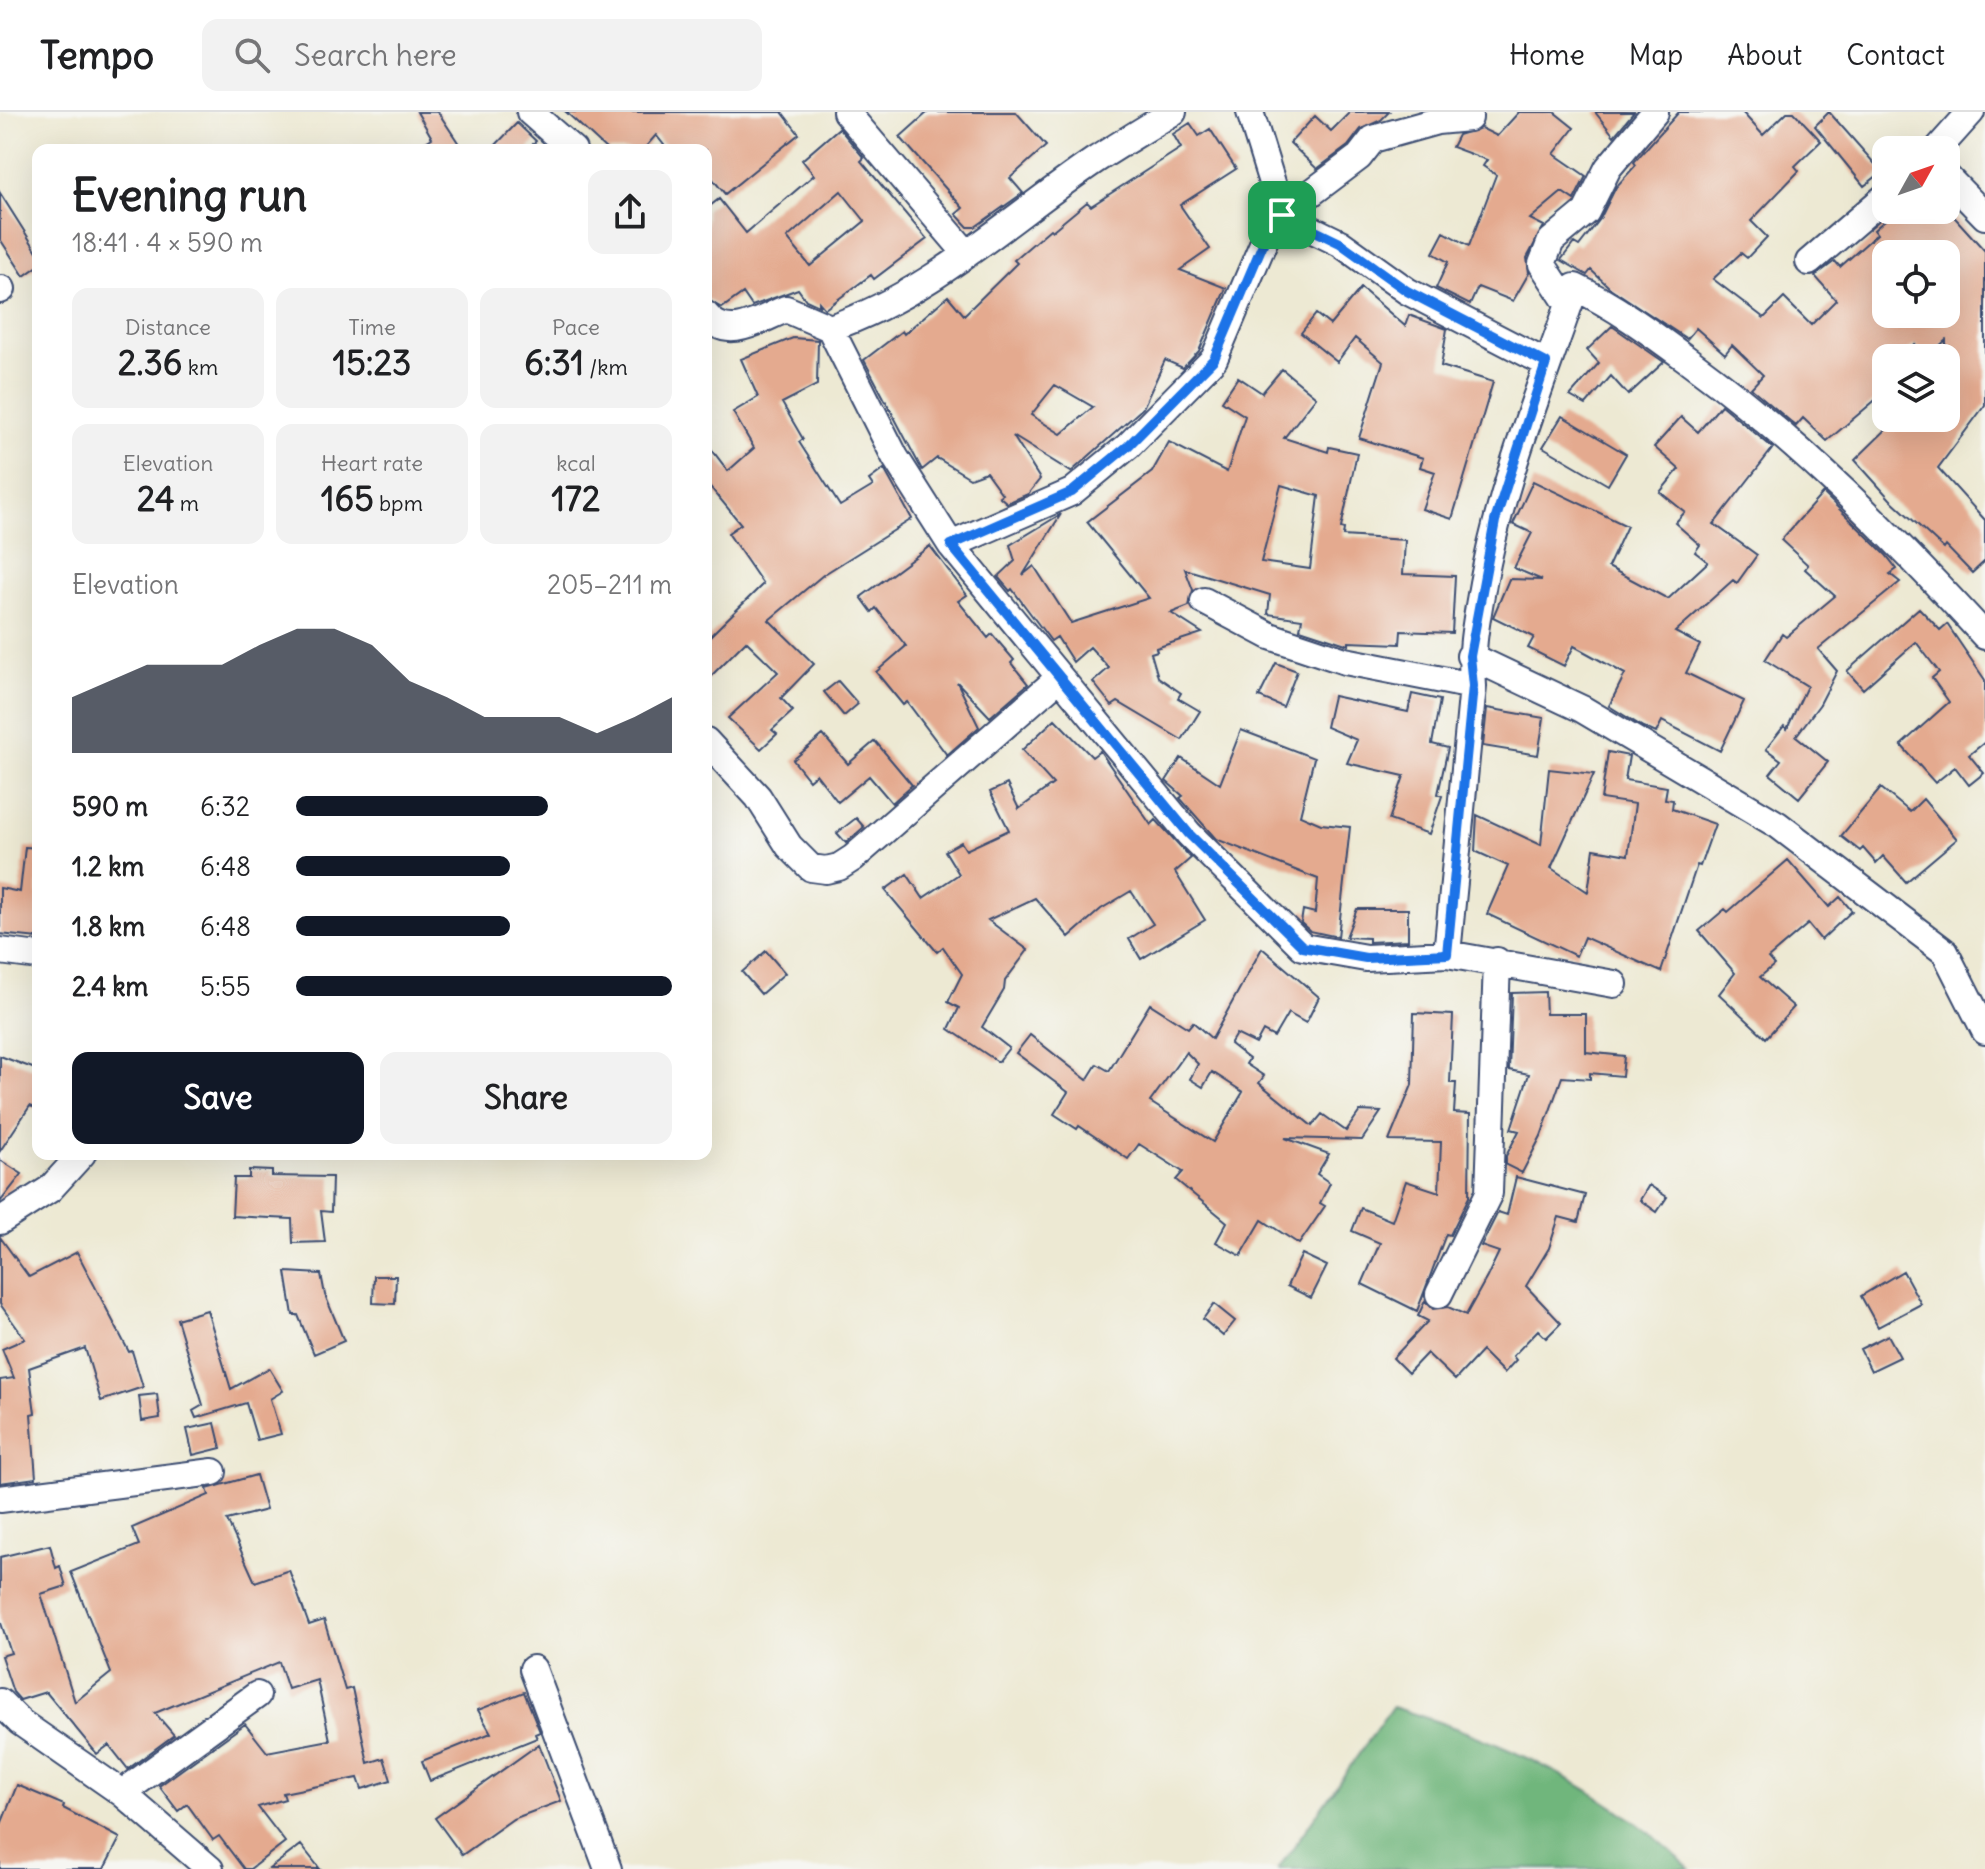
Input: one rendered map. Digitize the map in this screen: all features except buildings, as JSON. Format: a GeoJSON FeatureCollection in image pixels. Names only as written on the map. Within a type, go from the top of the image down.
{"type":"FeatureCollection","features":[{"type":"Feature","properties":{"kind":"street"},"geometry":{"type":"LineString","coordinates":[[530,112],[566,144]]}},
{"type":"Feature","properties":{"kind":"street"},"geometry":{"type":"LineString","coordinates":[[846,112],[967,254]]}},
{"type":"Feature","properties":{"kind":"street"},"geometry":{"type":"LineString","coordinates":[[830,328],[866,316],[914,291],[1095,161],[1173,112]]}},
{"type":"Feature","properties":{"kind":"street"},"geometry":{"type":"LineString","coordinates":[[1250,112],[1282,215],[1340,243],[1407,291],[1546,363]]}},
{"type":"Feature","properties":{"kind":"street"},"geometry":{"type":"LineString","coordinates":[[951,545],[1072,492],[1128,446],[1214,359],[1265,239],[1282,215],[1359,157],[1373,139],[1437,121],[1469,118],[1469,112]]}},
{"type":"Feature","properties":{"kind":"street"},"geometry":{"type":"LineString","coordinates":[[1569,305],[1542,264],[1551,241],[1586,212],[1608,168],[1655,112]]}},
{"type":"Feature","properties":{"kind":"street"},"geometry":{"type":"LineString","coordinates":[[1950,136],[1971,112]]}},
{"type":"Feature","properties":{"kind":"street"},"geometry":{"type":"LineString","coordinates":[[1960,190],[1985,216]]}},
{"type":"Feature","properties":{"kind":"street"},"geometry":{"type":"LineString","coordinates":[[1809,262],[1872,208]]}},
{"type":"Feature","properties":{"kind":"street"},"geometry":{"type":"LineString","coordinates":[[1447,954],[1473,686],[1470,656],[1495,521],[1546,363],[1575,287],[1610,303],[1725,387],[1803,451],[1899,542],[1985,636]]}},
{"type":"Feature","properties":{"kind":"street"},"geometry":{"type":"LineString","coordinates":[[712,319],[724,328],[735,330],[786,309],[830,328],[895,457],[951,545],[1189,834],[1303,947],[1366,958],[1447,954],[1614,984]]}},
{"type":"Feature","properties":{"kind":"street"},"geometry":{"type":"LineString","coordinates":[[1204,601],[1270,636],[1345,661],[1473,686]]}},
{"type":"Feature","properties":{"kind":"street"},"geometry":{"type":"LineString","coordinates":[[1470,656],[1582,709],[1778,825],[1945,952],[1985,1031]]}},
{"type":"Feature","properties":{"kind":"street"},"geometry":{"type":"LineString","coordinates":[[712,747],[758,797],[789,846],[811,868],[826,870],[853,858],[1059,678]]}},
{"type":"Feature","properties":{"kind":"street"},"geometry":{"type":"LineString","coordinates":[[0,951],[32,955]]}},
{"type":"Feature","properties":{"kind":"street"},"geometry":{"type":"LineString","coordinates":[[1439,1294],[1489,1193],[1497,961]]}},
{"type":"Feature","properties":{"kind":"street"},"geometry":{"type":"LineString","coordinates":[[3,1215],[50,1189],[77,1160]]}},
{"type":"Feature","properties":{"kind":"street"},"geometry":{"type":"LineString","coordinates":[[0,1499],[213,1472]]}},
{"type":"Feature","properties":{"kind":"street"},"geometry":{"type":"LineString","coordinates":[[533,1669],[608,1869]]}},
{"type":"Feature","properties":{"kind":"street"},"geometry":{"type":"LineString","coordinates":[[122,1793],[257,1695]]}},
{"type":"Feature","properties":{"kind":"street"},"geometry":{"type":"LineString","coordinates":[[0,1702],[20,1722],[122,1793],[210,1869]]}},
{"type":"Feature","properties":{"kind":"green space"},"geometry":{"type":"Polygon","coordinates":[[[1392,1707],[1472,1735],[1551,1770],[1625,1814],[1690,1869],[1278,1869],[1392,1707]]]}},
{"type":"Feature","properties":{"kind":"route"},"geometry":{"type":"LineString","coordinates":[[1282,215],[1340,243],[1407,291],[1546,363],[1495,521],[1470,656],[1473,686],[1447,954],[1417,958],[1366,958],[1303,947],[1189,834],[951,545],[1072,492],[1128,446],[1214,359],[1237,312],[1265,239],[1282,215]]}}]}
